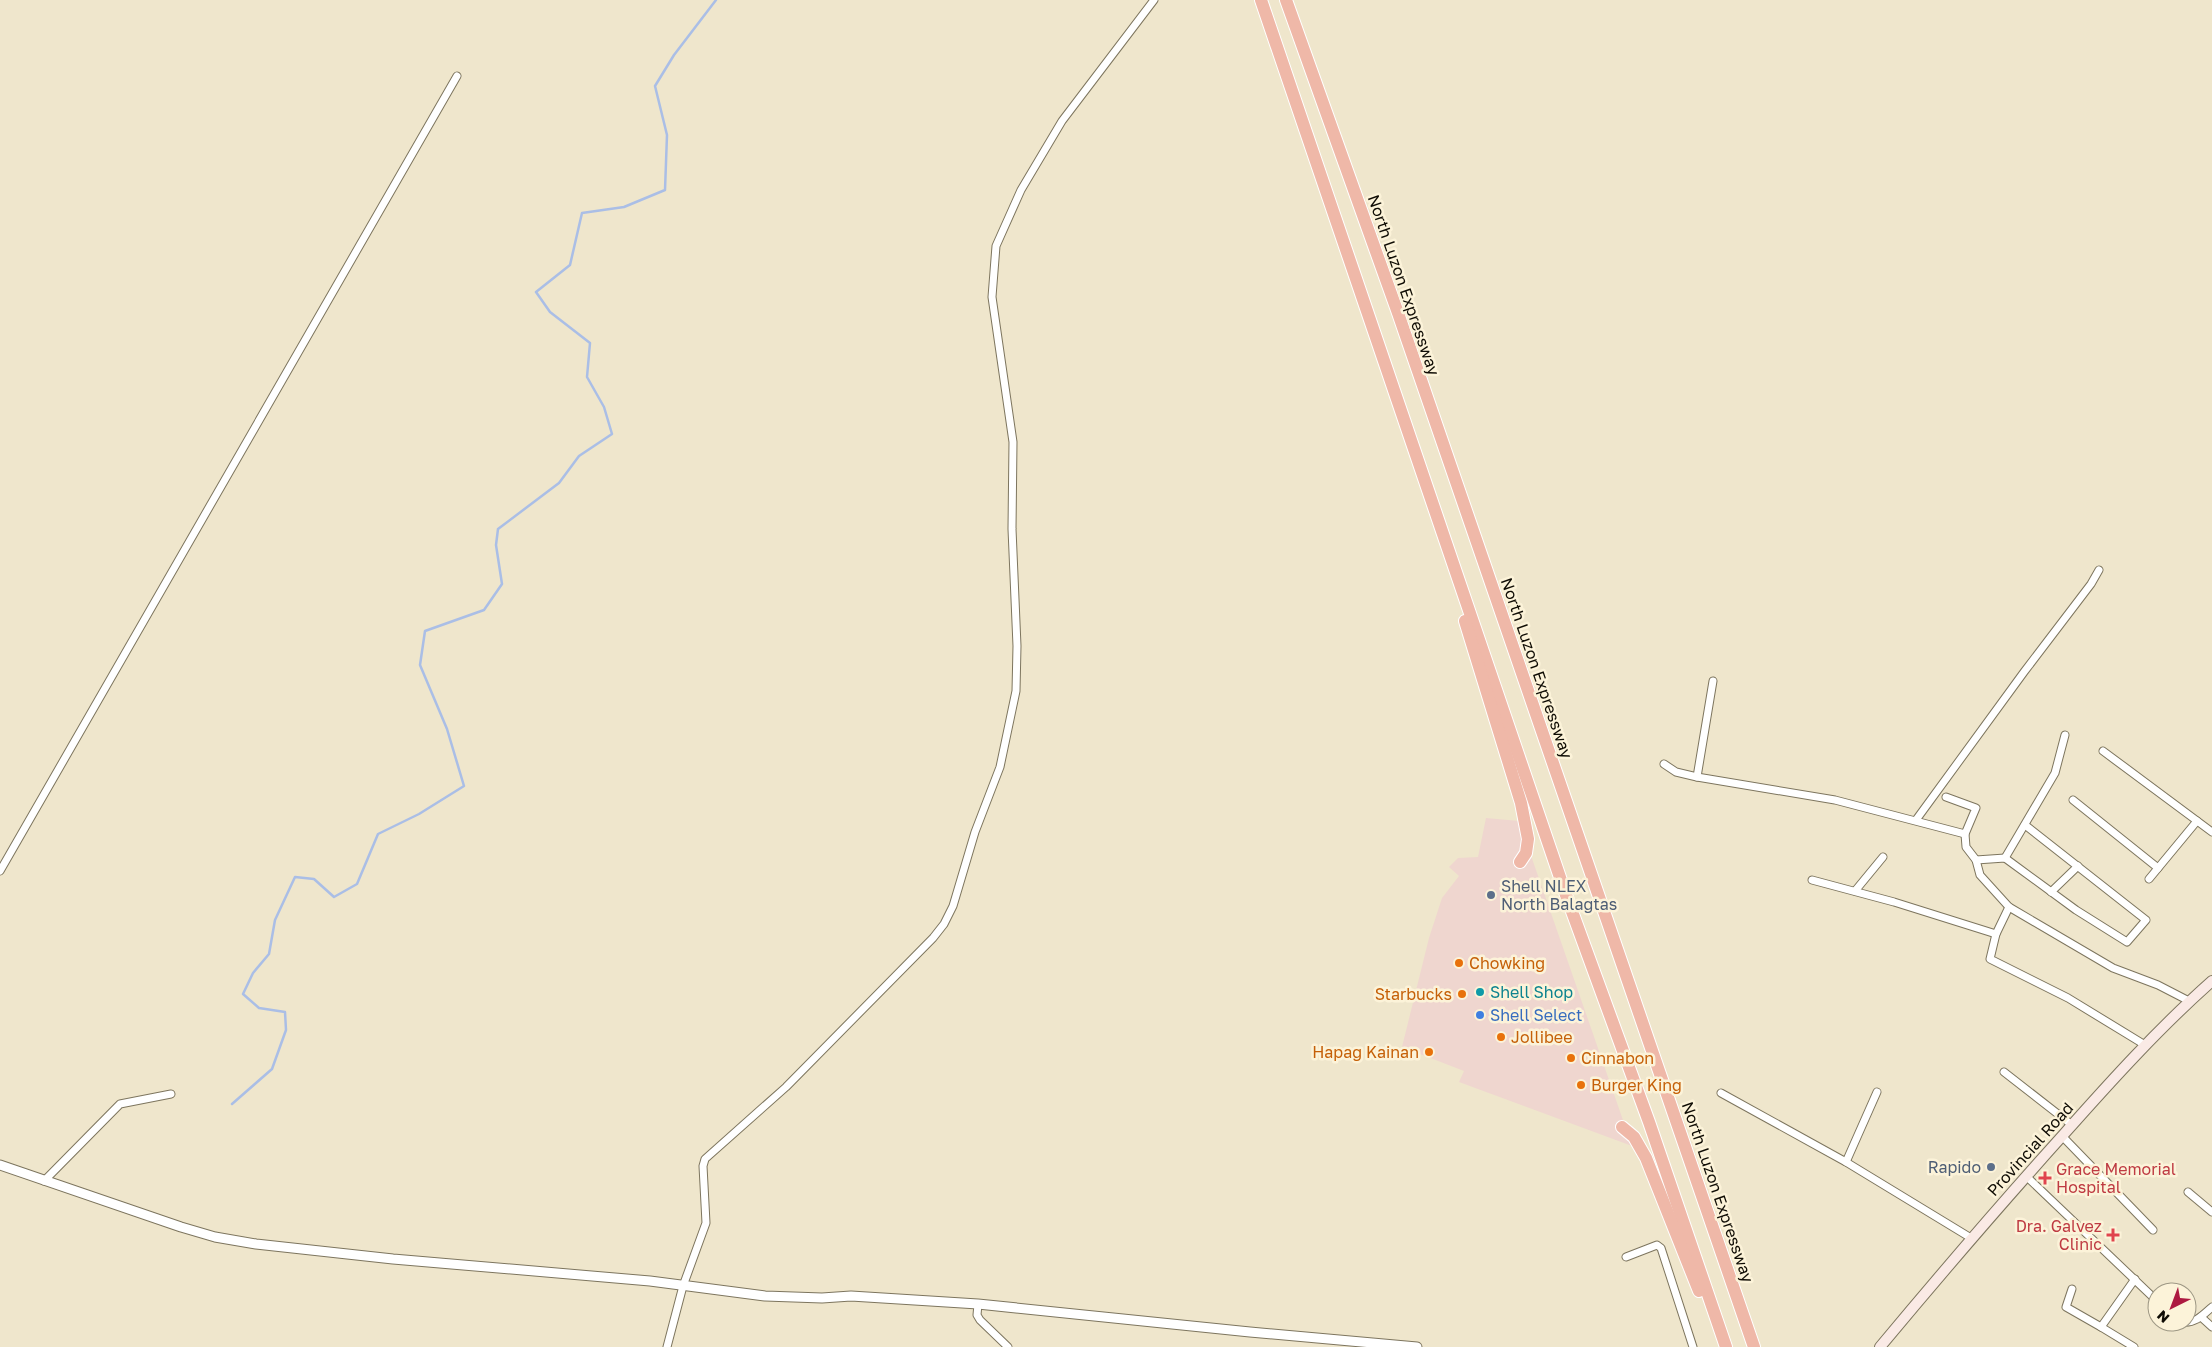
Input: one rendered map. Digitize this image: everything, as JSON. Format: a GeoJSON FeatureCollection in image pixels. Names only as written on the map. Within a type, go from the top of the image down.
{"type":"FeatureCollection","features":[{"type":"Feature","properties":{"kind":"highway"},"geometry":{"type":"LineString","coordinates":[[1261,0],[1566,895],[1649,1122],[1724,1347]]}},
{"type":"Feature","properties":{"kind":"highway","name":"North Luzon Expressway"},"geometry":{"type":"LineString","coordinates":[[1286,0],[1398,313],[1754,1347]]}},
{"type":"Feature","properties":{"kind":"highway"},"geometry":{"type":"LineString","coordinates":[[1457,572],[1459,590],[1470,638],[1525,817],[1528,839],[1526,853],[1520,862]]}},
{"type":"Feature","properties":{"kind":"highway"},"geometry":{"type":"LineString","coordinates":[[1622,1128],[1634,1137],[1655,1177],[1682,1250],[1724,1347]]}},
{"type":"Feature","properties":{"kind":"main road","name":"Provincial Road"},"geometry":{"type":"LineString","coordinates":[[1880,1347],[1971,1238],[2062,1136],[2145,1045],[2212,981]]}},
{"type":"Feature","properties":{"kind":"street"},"geometry":{"type":"LineString","coordinates":[[667,1347],[683,1286],[706,1223],[703,1166],[705,1159],[786,1088],[933,938],[944,924],[953,906],[975,832],[1000,767],[1016,690],[1017,646],[1012,529],[1013,442],[992,297],[996,246],[1021,190],[1062,121],[1154,0]]}},
{"type":"Feature","properties":{"kind":"street"},"geometry":{"type":"LineString","coordinates":[[0,871],[457,76]]}},
{"type":"Feature","properties":{"kind":"street"},"geometry":{"type":"LineString","coordinates":[[1916,820],[2091,584],[2099,570]]}},
{"type":"Feature","properties":{"kind":"street"},"geometry":{"type":"LineString","coordinates":[[1697,777],[1712,681]]}},
{"type":"Feature","properties":{"kind":"street"},"geometry":{"type":"LineString","coordinates":[[2005,858],[2047,783],[2055,773],[2065,735]]}},
{"type":"Feature","properties":{"kind":"street"},"geometry":{"type":"LineString","coordinates":[[2103,751],[2212,832]]}},
{"type":"Feature","properties":{"kind":"street"},"geometry":{"type":"LineString","coordinates":[[1664,764],[1676,772],[1697,777],[1834,800],[1965,834]]}},
{"type":"Feature","properties":{"kind":"street"},"geometry":{"type":"LineString","coordinates":[[1946,797],[1976,808],[1965,834],[1966,848],[1976,860],[1980,875],[2009,907],[2113,968],[2158,985],[2189,1001]]}},
{"type":"Feature","properties":{"kind":"street"},"geometry":{"type":"LineString","coordinates":[[2073,800],[2158,868]]}},
{"type":"Feature","properties":{"kind":"street"},"geometry":{"type":"LineString","coordinates":[[2149,879],[2197,821]]}},
{"type":"Feature","properties":{"kind":"street"},"geometry":{"type":"LineString","coordinates":[[1976,860],[2005,858],[2076,910],[2127,942],[2146,920],[2025,825]]}},
{"type":"Feature","properties":{"kind":"street"},"geometry":{"type":"LineString","coordinates":[[1855,891],[1883,857]]}},
{"type":"Feature","properties":{"kind":"street"},"geometry":{"type":"LineString","coordinates":[[2051,892],[2078,866]]}},
{"type":"Feature","properties":{"kind":"street"},"geometry":{"type":"LineString","coordinates":[[1812,880],[1855,891],[1996,934]]}},
{"type":"Feature","properties":{"kind":"street"},"geometry":{"type":"LineString","coordinates":[[2009,907],[1996,934],[1990,959],[2068,998],[2145,1045]]}},
{"type":"Feature","properties":{"kind":"street"},"geometry":{"type":"LineString","coordinates":[[2004,1072],[2072,1125]]}},
{"type":"Feature","properties":{"kind":"street"},"geometry":{"type":"LineString","coordinates":[[1846,1162],[1877,1092]]}},
{"type":"Feature","properties":{"kind":"street"},"geometry":{"type":"LineString","coordinates":[[1721,1093],[1846,1162],[1971,1238]]}},
{"type":"Feature","properties":{"kind":"street"},"geometry":{"type":"LineString","coordinates":[[44,1182],[120,1104],[171,1094]]}},
{"type":"Feature","properties":{"kind":"street"},"geometry":{"type":"LineString","coordinates":[[2062,1136],[2153,1230]]}},
{"type":"Feature","properties":{"kind":"street"},"geometry":{"type":"LineString","coordinates":[[0,1165],[44,1182],[180,1227],[236,1241],[393,1259],[650,1281],[773,1296],[822,1298],[851,1296],[978,1304],[1417,1347]]}},
{"type":"Feature","properties":{"kind":"street"},"geometry":{"type":"LineString","coordinates":[[2026,1176],[2147,1291]]}},
{"type":"Feature","properties":{"kind":"street"},"geometry":{"type":"LineString","coordinates":[[2188,1192],[2212,1212]]}},
{"type":"Feature","properties":{"kind":"street"},"geometry":{"type":"LineString","coordinates":[[1626,1257],[1657,1245],[1661,1248],[1693,1347]]}},
{"type":"Feature","properties":{"kind":"street"},"geometry":{"type":"LineString","coordinates":[[2101,1328],[2135,1279]]}},
{"type":"Feature","properties":{"kind":"street"},"geometry":{"type":"LineString","coordinates":[[2072,1289],[2065,1304],[2066,1307],[2129,1346]]}},
{"type":"Feature","properties":{"kind":"street"},"geometry":{"type":"LineString","coordinates":[[978,1304],[977,1315],[980,1320],[1008,1347]]}},
{"type":"Feature","properties":{"kind":"street"},"geometry":{"type":"LineString","coordinates":[[2197,1319],[2212,1307]]}},
{"type":"Feature","properties":{"kind":"street"},"geometry":{"type":"LineString","coordinates":[[2201,1317],[2212,1327]]}},
{"type":"Feature","properties":{"kind":"shaded area","name":"Shell NLEX North Balagtas"},"geometry":{"type":"Polygon","coordinates":[[[1486,818],[1519,821],[1632,1146],[1459,1082],[1464,1071],[1402,1047],[1429,938],[1442,898],[1459,876],[1449,867],[1458,858],[1478,857],[1486,818]]]}},
{"type":"Feature","properties":{"kind":"waterway"},"geometry":{"type":"LineString","coordinates":[[232,1104],[272,1069],[286,1030],[285,1012],[259,1008],[243,994],[253,973],[269,954],[275,920],[295,877],[314,879],[334,897],[357,884],[378,834],[419,814],[464,786],[447,729],[420,665],[425,631],[484,610],[502,584],[496,545],[498,529],[559,483],[579,456],[612,434],[604,407],[587,377],[590,343],[550,312],[536,292],[570,265],[582,213],[624,207],[665,190],[667,135],[655,86],[674,55],[716,0]]}},
{"type":"Feature","properties":{"kind":"place","name":"Shell NLEX North Balagtas"},"geometry":{"type":"Point","coordinates":[1491,895]}},
{"type":"Feature","properties":{"kind":"place","name":"Chowking"},"geometry":{"type":"Point","coordinates":[1459,963]}},
{"type":"Feature","properties":{"kind":"place","name":"Shell Shop"},"geometry":{"type":"Point","coordinates":[1480,992]}},
{"type":"Feature","properties":{"kind":"place","name":"Starbucks"},"geometry":{"type":"Point","coordinates":[1462,994]}},
{"type":"Feature","properties":{"kind":"place","name":"Shell Select"},"geometry":{"type":"Point","coordinates":[1480,1015]}},
{"type":"Feature","properties":{"kind":"place","name":"Jollibee"},"geometry":{"type":"Point","coordinates":[1501,1037]}},
{"type":"Feature","properties":{"kind":"place","name":"Hapag Kainan"},"geometry":{"type":"Point","coordinates":[1429,1052]}},
{"type":"Feature","properties":{"kind":"place","name":"Cinnabon"},"geometry":{"type":"Point","coordinates":[1571,1058]}},
{"type":"Feature","properties":{"kind":"place","name":"Burger King"},"geometry":{"type":"Point","coordinates":[1581,1085]}},
{"type":"Feature","properties":{"kind":"place","name":"Rapido"},"geometry":{"type":"Point","coordinates":[1991,1167]}},
{"type":"Feature","properties":{"kind":"place","name":"Grace Memorial Hospital"},"geometry":{"type":"Point","coordinates":[2045,1178]}},
{"type":"Feature","properties":{"kind":"place","name":"Dra. Galvez Clinic"},"geometry":{"type":"Point","coordinates":[2113,1235]}}]}
